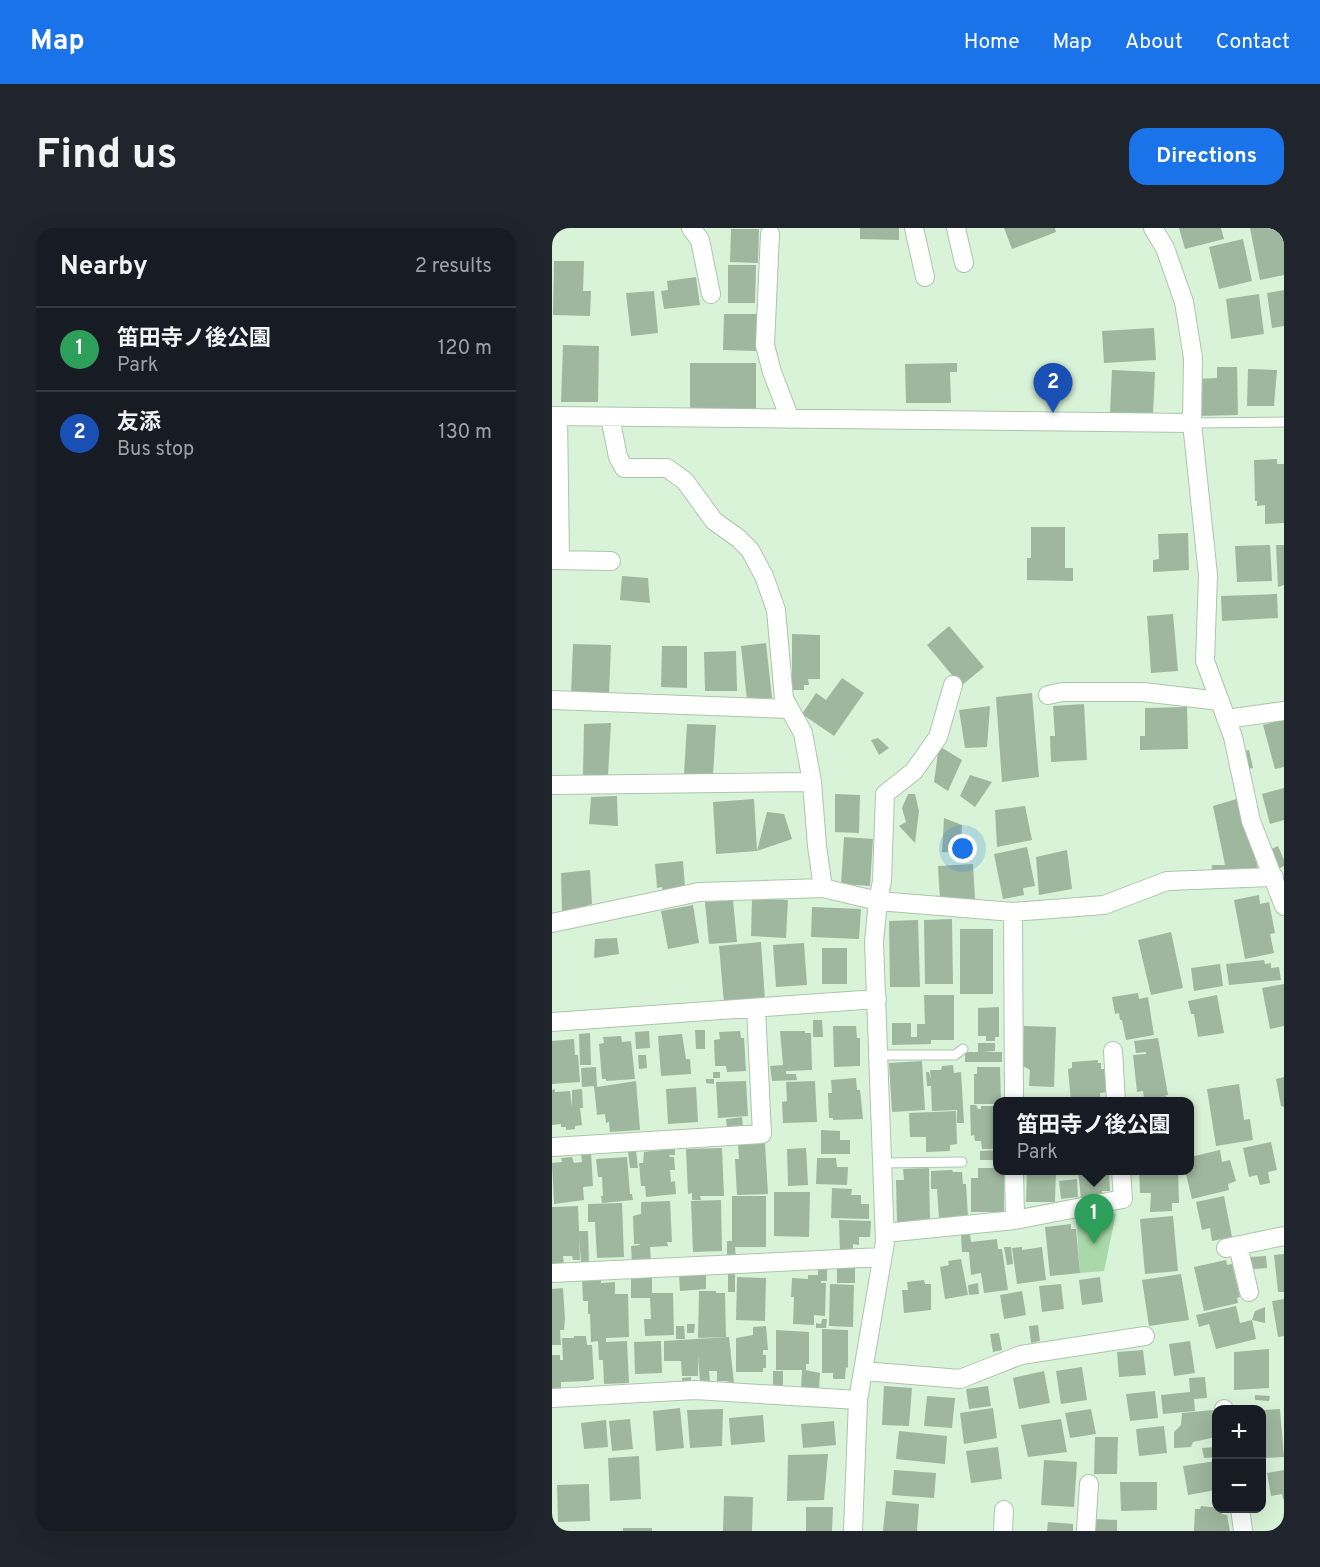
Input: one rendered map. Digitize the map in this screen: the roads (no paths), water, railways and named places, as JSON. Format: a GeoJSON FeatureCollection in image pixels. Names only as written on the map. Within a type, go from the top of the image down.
{"type":"FeatureCollection","features":[{"type":"Feature","properties":{"kind":"street"},"geometry":{"type":"LineString","coordinates":[[691,228],[700,240],[711,294]]}},
{"type":"Feature","properties":{"kind":"street"},"geometry":{"type":"LineString","coordinates":[[914,228],[926,277]]}},
{"type":"Feature","properties":{"kind":"street"},"geometry":{"type":"LineString","coordinates":[[956,228],[964,263]]}},
{"type":"Feature","properties":{"kind":"street"},"geometry":{"type":"LineString","coordinates":[[1153,228],[1165,248],[1184,302],[1193,358],[1192,423],[1208,575],[1205,661],[1233,737],[1251,821],[1284,906]]}},
{"type":"Feature","properties":{"kind":"street"},"geometry":{"type":"LineString","coordinates":[[770,234],[765,345],[772,372],[790,419]]}},
{"type":"Feature","properties":{"kind":"street"},"geometry":{"type":"LineString","coordinates":[[611,561],[556,560],[555,416],[1192,423]]}},
{"type":"Feature","properties":{"kind":"street"},"geometry":{"type":"LineString","coordinates":[[610,417],[618,457],[624,468],[667,468],[685,481],[714,521],[750,550],[764,576],[776,610],[784,699],[803,733],[812,782],[823,888]]}},
{"type":"Feature","properties":{"kind":"street"},"geometry":{"type":"LineString","coordinates":[[853,1531],[858,1400],[885,1233],[874,942],[882,881],[885,794],[914,771],[938,737],[953,685]]}},
{"type":"Feature","properties":{"kind":"street"},"geometry":{"type":"LineString","coordinates":[[1048,695],[1063,692],[1143,692],[1220,701]]}},
{"type":"Feature","properties":{"kind":"street"},"geometry":{"type":"LineString","coordinates":[[552,700],[789,709]]}},
{"type":"Feature","properties":{"kind":"street"},"geometry":{"type":"LineString","coordinates":[[1226,719],[1284,711]]}},
{"type":"Feature","properties":{"kind":"street"},"geometry":{"type":"LineString","coordinates":[[552,785],[812,782]]}},
{"type":"Feature","properties":{"kind":"street"},"geometry":{"type":"LineString","coordinates":[[552,923],[699,892],[823,888],[878,901],[1013,912],[1104,905],[1167,881],[1274,877]]}},
{"type":"Feature","properties":{"kind":"street"},"geometry":{"type":"LineString","coordinates":[[1013,912],[1014,1097]]}},
{"type":"Feature","properties":{"kind":"street"},"geometry":{"type":"LineString","coordinates":[[552,1022],[877,999]]}},
{"type":"Feature","properties":{"kind":"street"},"geometry":{"type":"LineString","coordinates":[[552,1147],[762,1134],[756,1008]]}},
{"type":"Feature","properties":{"kind":"street"},"geometry":{"type":"LineString","coordinates":[[1113,1052],[1116,1097]]}},
{"type":"Feature","properties":{"kind":"street"},"geometry":{"type":"LineString","coordinates":[[1014,1175],[1015,1220]]}},
{"type":"Feature","properties":{"kind":"street"},"geometry":{"type":"LineString","coordinates":[[885,1233],[1015,1220],[1123,1199],[1121,1175]]}},
{"type":"Feature","properties":{"kind":"street"},"geometry":{"type":"LineString","coordinates":[[1249,1292],[1232,1247],[1284,1236]]}},
{"type":"Feature","properties":{"kind":"street"},"geometry":{"type":"LineString","coordinates":[[552,1273],[882,1257]]}},
{"type":"Feature","properties":{"kind":"street"},"geometry":{"type":"LineString","coordinates":[[863,1371],[960,1379],[1022,1355],[1145,1336]]}},
{"type":"Feature","properties":{"kind":"street"},"geometry":{"type":"LineString","coordinates":[[552,1398],[695,1390],[858,1400]]}},
{"type":"Feature","properties":{"kind":"street"},"geometry":{"type":"LineString","coordinates":[[1086,1531],[1089,1484]]}},
{"type":"Feature","properties":{"kind":"street"},"geometry":{"type":"LineString","coordinates":[[1003,1531],[1004,1510]]}},
{"type":"Feature","properties":{"kind":"street"},"geometry":{"type":"LineString","coordinates":[[1241,1513],[1243,1531]]}},
{"type":"Feature","properties":{"kind":"lane"},"geometry":{"type":"LineString","coordinates":[[1192,423],[1284,422]]}},
{"type":"Feature","properties":{"kind":"lane"},"geometry":{"type":"LineString","coordinates":[[879,1055],[955,1055],[963,1049]]}},
{"type":"Feature","properties":{"kind":"lane"},"geometry":{"type":"LineString","coordinates":[[882,1163],[962,1162]]}},
{"type":"Feature","properties":{"kind":"place","name":"友添"},"geometry":{"type":"Point","coordinates":[1053,413]}},
{"type":"Feature","properties":{"kind":"place","name":"笛田寺ノ後公園"},"geometry":{"type":"Point","coordinates":[1094,1244]}}]}
